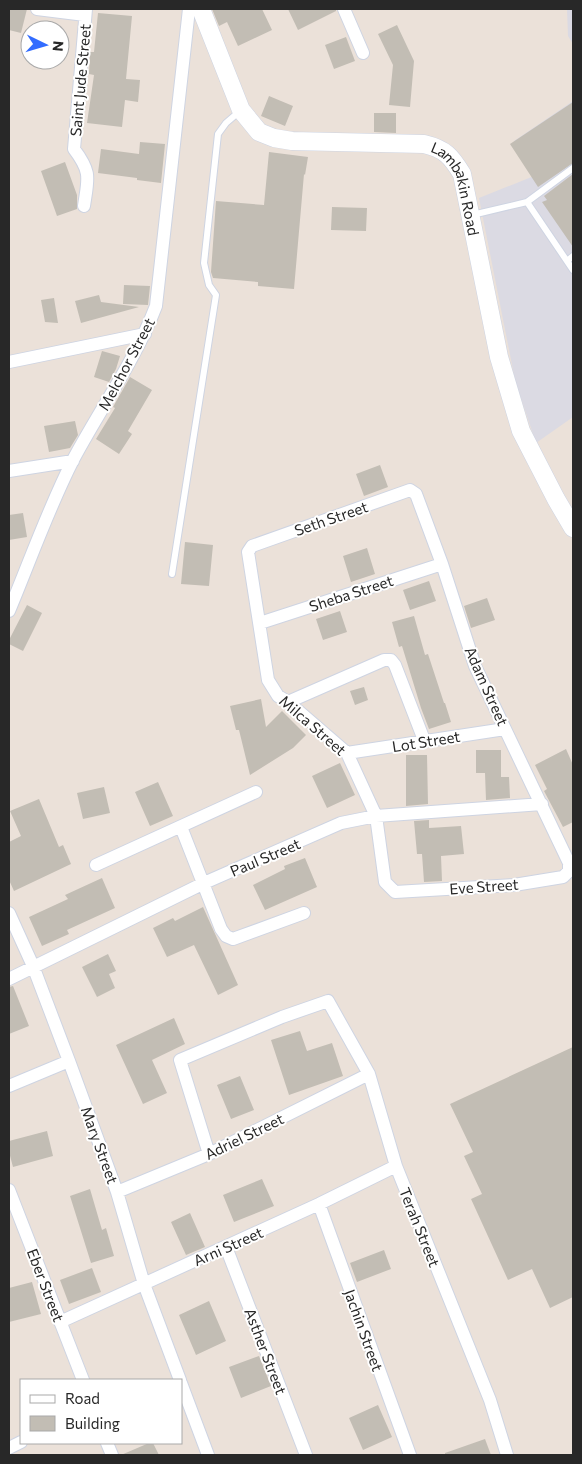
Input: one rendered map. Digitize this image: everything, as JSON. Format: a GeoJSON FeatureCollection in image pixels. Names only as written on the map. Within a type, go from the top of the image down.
{"type":"FeatureCollection","features":[{"type":"Feature","properties":{"kind":"main road","name":"Lambakin Road"},"geometry":{"type":"LineString","coordinates":[[201,9],[241,110],[259,132],[274,138],[292,141],[424,144],[436,146],[447,152],[462,174],[499,357],[521,431],[573,528]]}},
{"type":"Feature","properties":{"kind":"street"},"geometry":{"type":"LineString","coordinates":[[37,9],[86,12]]}},
{"type":"Feature","properties":{"kind":"street","name":"Melchor Street"},"geometry":{"type":"LineString","coordinates":[[10,605],[35,544],[73,461],[145,334],[156,306],[189,9]]}},
{"type":"Feature","properties":{"kind":"street"},"geometry":{"type":"LineString","coordinates":[[344,9],[362,53]]}},
{"type":"Feature","properties":{"kind":"street","name":"Saint Jude Street"},"geometry":{"type":"LineString","coordinates":[[84,206],[88,177],[87,170],[74,149],[86,12]]}},
{"type":"Feature","properties":{"kind":"street"},"geometry":{"type":"LineString","coordinates":[[9,362],[145,334]]}},
{"type":"Feature","properties":{"kind":"street"},"geometry":{"type":"LineString","coordinates":[[9,471],[73,461]]}},
{"type":"Feature","properties":{"kind":"street","name":"Seth Street"},"geometry":{"type":"LineString","coordinates":[[248,552],[252,546],[410,490],[416,494]]}},
{"type":"Feature","properties":{"kind":"street","name":"Adam Street"},"geometry":{"type":"LineString","coordinates":[[416,494],[476,666],[569,863],[569,872]]}},
{"type":"Feature","properties":{"kind":"street","name":"Milca Street"},"geometry":{"type":"LineString","coordinates":[[248,552],[268,680],[278,696],[288,702],[347,754],[376,816],[385,882],[396,892]]}},
{"type":"Feature","properties":{"kind":"street","name":"Sheba Street"},"geometry":{"type":"LineString","coordinates":[[260,623],[442,564]]}},
{"type":"Feature","properties":{"kind":"street"},"geometry":{"type":"LineString","coordinates":[[288,702],[384,660],[391,660],[395,664],[424,740]]}},
{"type":"Feature","properties":{"kind":"street","name":"Lot Street"},"geometry":{"type":"LineString","coordinates":[[347,754],[424,740],[506,729]]}},
{"type":"Feature","properties":{"kind":"street"},"geometry":{"type":"LineString","coordinates":[[96,865],[256,792]]}},
{"type":"Feature","properties":{"kind":"street","name":"Paul Street"},"geometry":{"type":"LineString","coordinates":[[9,979],[204,883],[341,824],[376,816],[542,804]]}},
{"type":"Feature","properties":{"kind":"street"},"geometry":{"type":"LineString","coordinates":[[181,827],[221,929],[226,936],[233,939],[304,913]]}},
{"type":"Feature","properties":{"kind":"street","name":"Eve Street"},"geometry":{"type":"LineString","coordinates":[[396,892],[514,885],[563,877],[569,872]]}},
{"type":"Feature","properties":{"kind":"street","name":"Mary Street"},"geometry":{"type":"LineString","coordinates":[[9,913],[33,966],[69,1061],[117,1192],[144,1284],[180,1379]]}},
{"type":"Feature","properties":{"kind":"street","name":"Terah Street"},"geometry":{"type":"LineString","coordinates":[[209,1154],[180,1060],[282,1017],[328,1001],[369,1074],[396,1166],[490,1400],[508,1455]]}},
{"type":"Feature","properties":{"kind":"street"},"geometry":{"type":"LineString","coordinates":[[9,1086],[69,1061]]}},
{"type":"Feature","properties":{"kind":"street","name":"Adriel Street"},"geometry":{"type":"LineString","coordinates":[[117,1192],[209,1154],[369,1074]]}},
{"type":"Feature","properties":{"kind":"street","name":"Arni Street"},"geometry":{"type":"LineString","coordinates":[[60,1322],[319,1204],[396,1166]]}},
{"type":"Feature","properties":{"kind":"street","name":"Eber Street"},"geometry":{"type":"LineString","coordinates":[[9,1190],[83,1379]]}},
{"type":"Feature","properties":{"kind":"street","name":"Jachin Street"},"geometry":{"type":"LineString","coordinates":[[319,1204],[410,1455]]}},
{"type":"Feature","properties":{"kind":"street","name":"Asther Street"},"geometry":{"type":"LineString","coordinates":[[226,1247],[306,1455]]}},
{"type":"Feature","properties":{"kind":"street","name":"Mary Street"},"geometry":{"type":"LineString","coordinates":[[182,1385],[208,1455]]}},
{"type":"Feature","properties":{"kind":"street"},"geometry":{"type":"LineString","coordinates":[[10,1455],[9,1450],[20,1443]]}},
{"type":"Feature","properties":{"kind":"lane"},"geometry":{"type":"LineString","coordinates":[[172,574],[216,295],[209,285],[204,263],[218,134],[226,123],[241,110]]}},
{"type":"Feature","properties":{"kind":"lane"},"geometry":{"type":"LineString","coordinates":[[470,215],[527,202],[573,168]]}},
{"type":"Feature","properties":{"kind":"lane"},"geometry":{"type":"LineString","coordinates":[[527,202],[573,270]]}},
{"type":"Feature","properties":{"kind":"lane"},"geometry":{"type":"LineString","coordinates":[[567,261],[573,256]]}},
{"type":"Feature","properties":{"kind":"shaded area"},"geometry":{"type":"Polygon","coordinates":[[[567,9],[573,9],[573,44],[568,36],[567,9]]]}},
{"type":"Feature","properties":{"kind":"shaded area"},"geometry":{"type":"Polygon","coordinates":[[[573,101],[573,417],[536,443],[515,380],[479,198],[534,176],[514,141],[573,101]]]}},
{"type":"Feature","properties":{"kind":"building"},"geometry":{"type":"Polygon","coordinates":[[[9,9],[27,9],[24,20],[20,20],[20,33],[9,30],[9,9]]]}},
{"type":"Feature","properties":{"kind":"building"},"geometry":{"type":"Polygon","coordinates":[[[212,9],[262,9],[272,30],[238,46],[227,22],[219,26],[212,9]]]}},
{"type":"Feature","properties":{"kind":"building"},"geometry":{"type":"Polygon","coordinates":[[[288,9],[336,9],[336,11],[298,30],[288,9]]]}},
{"type":"Feature","properties":{"kind":"building"},"geometry":{"type":"Polygon","coordinates":[[[98,13],[132,16],[126,79],[140,80],[138,102],[125,100],[122,127],[87,123],[94,75],[89,74],[90,52],[94,52],[98,13]]]}},
{"type":"Feature","properties":{"kind":"building"},"geometry":{"type":"Polygon","coordinates":[[[397,25],[414,61],[410,107],[389,105],[393,65],[378,34],[397,25]]]}},
{"type":"Feature","properties":{"kind":"building"},"geometry":{"type":"Polygon","coordinates":[[[346,37],[355,61],[334,69],[325,45],[346,37]]]}},
{"type":"Feature","properties":{"kind":"building"},"geometry":{"type":"Polygon","coordinates":[[[269,96],[293,106],[285,126],[261,116],[269,96]]]}},
{"type":"Feature","properties":{"kind":"building"},"geometry":{"type":"Polygon","coordinates":[[[573,102],[573,163],[538,187],[510,144],[573,102]]]}},
{"type":"Feature","properties":{"kind":"building"},"geometry":{"type":"Polygon","coordinates":[[[374,113],[396,113],[396,133],[374,132],[374,113]]]}},
{"type":"Feature","properties":{"kind":"building"},"geometry":{"type":"Polygon","coordinates":[[[140,142],[165,144],[161,183],[98,173],[101,149],[139,154],[140,142]]]}},
{"type":"Feature","properties":{"kind":"building"},"geometry":{"type":"Polygon","coordinates":[[[269,152],[308,157],[304,174],[294,289],[258,286],[258,282],[213,278],[211,272],[216,201],[264,205],[269,152]]]}},
{"type":"Feature","properties":{"kind":"building"},"geometry":{"type":"Polygon","coordinates":[[[65,162],[77,195],[77,209],[57,216],[41,171],[65,162]]]}},
{"type":"Feature","properties":{"kind":"building"},"geometry":{"type":"Polygon","coordinates":[[[573,174],[573,247],[542,202],[547,200],[544,196],[573,174]]]}},
{"type":"Feature","properties":{"kind":"building"},"geometry":{"type":"Polygon","coordinates":[[[332,207],[367,208],[366,231],[331,230],[332,207]]]}},
{"type":"Feature","properties":{"kind":"building"},"geometry":{"type":"Polygon","coordinates":[[[124,285],[150,286],[148,305],[123,304],[124,285]]]}},
{"type":"Feature","properties":{"kind":"building"},"geometry":{"type":"Polygon","coordinates":[[[99,295],[101,302],[139,307],[81,323],[75,301],[99,295]]]}},
{"type":"Feature","properties":{"kind":"building"},"geometry":{"type":"Polygon","coordinates":[[[54,298],[58,323],[45,322],[41,300],[54,298]]]}},
{"type":"Feature","properties":{"kind":"building"},"geometry":{"type":"Polygon","coordinates":[[[102,351],[120,356],[109,382],[94,377],[102,351]]]}},
{"type":"Feature","properties":{"kind":"building"},"geometry":{"type":"Polygon","coordinates":[[[130,377],[152,390],[128,431],[132,434],[119,454],[96,439],[115,408],[113,407],[130,377]]]}},
{"type":"Feature","properties":{"kind":"building"},"geometry":{"type":"Polygon","coordinates":[[[75,421],[78,435],[70,448],[49,452],[44,426],[75,421]]]}},
{"type":"Feature","properties":{"kind":"building"},"geometry":{"type":"Polygon","coordinates":[[[380,465],[388,487],[364,496],[356,474],[380,465]]]}},
{"type":"Feature","properties":{"kind":"building"},"geometry":{"type":"Polygon","coordinates":[[[23,513],[27,537],[9,540],[9,515],[23,513]]]}},
{"type":"Feature","properties":{"kind":"building"},"geometry":{"type":"Polygon","coordinates":[[[185,542],[213,545],[209,586],[181,584],[185,542]]]}},
{"type":"Feature","properties":{"kind":"building"},"geometry":{"type":"Polygon","coordinates":[[[367,548],[375,574],[351,582],[343,556],[367,548]]]}},
{"type":"Feature","properties":{"kind":"building"},"geometry":{"type":"Polygon","coordinates":[[[429,581],[436,601],[410,610],[403,590],[429,581]]]}},
{"type":"Feature","properties":{"kind":"building"},"geometry":{"type":"Polygon","coordinates":[[[487,598],[495,620],[471,628],[464,606],[487,598]]]}},
{"type":"Feature","properties":{"kind":"building"},"geometry":{"type":"Polygon","coordinates":[[[27,605],[42,613],[23,651],[9,644],[9,640],[27,605]]]}},
{"type":"Feature","properties":{"kind":"building"},"geometry":{"type":"Polygon","coordinates":[[[340,611],[347,632],[323,640],[316,619],[340,611]]]}},
{"type":"Feature","properties":{"kind":"building"},"geometry":{"type":"Polygon","coordinates":[[[414,616],[425,655],[428,654],[451,722],[429,729],[402,646],[399,647],[392,622],[414,616]]]}},
{"type":"Feature","properties":{"kind":"building"},"geometry":{"type":"Polygon","coordinates":[[[364,687],[368,700],[355,705],[350,691],[364,687]]]}},
{"type":"Feature","properties":{"kind":"building"},"geometry":{"type":"Polygon","coordinates":[[[261,699],[266,727],[282,711],[306,735],[293,748],[250,775],[239,730],[236,730],[230,706],[261,699]]]}},
{"type":"Feature","properties":{"kind":"building"},"geometry":{"type":"Polygon","coordinates":[[[566,749],[573,765],[573,822],[563,827],[544,791],[547,789],[535,765],[566,749]]]}},
{"type":"Feature","properties":{"kind":"building"},"geometry":{"type":"Polygon","coordinates":[[[476,750],[501,750],[501,777],[509,777],[510,798],[486,800],[485,773],[476,773],[476,750]]]}},
{"type":"Feature","properties":{"kind":"building"},"geometry":{"type":"Polygon","coordinates":[[[406,755],[427,755],[428,804],[406,806],[406,755]]]}},
{"type":"Feature","properties":{"kind":"building"},"geometry":{"type":"Polygon","coordinates":[[[340,763],[355,795],[327,808],[312,776],[340,763]]]}},
{"type":"Feature","properties":{"kind":"building"},"geometry":{"type":"Polygon","coordinates":[[[158,782],[173,816],[150,826],[135,792],[158,782]]]}},
{"type":"Feature","properties":{"kind":"building"},"geometry":{"type":"Polygon","coordinates":[[[104,787],[110,813],[83,819],[77,793],[104,787]]]}},
{"type":"Feature","properties":{"kind":"building"},"geometry":{"type":"Polygon","coordinates":[[[39,799],[59,847],[63,845],[71,864],[14,891],[9,880],[9,842],[21,836],[10,811],[39,799]]]}},
{"type":"Feature","properties":{"kind":"building"},"geometry":{"type":"Polygon","coordinates":[[[429,820],[429,828],[461,826],[464,854],[441,856],[442,881],[424,882],[422,854],[417,854],[414,821],[429,820]]]}},
{"type":"Feature","properties":{"kind":"building"},"geometry":{"type":"Polygon","coordinates":[[[305,858],[317,887],[265,910],[253,885],[285,869],[284,866],[305,858]]]}},
{"type":"Feature","properties":{"kind":"building"},"geometry":{"type":"Polygon","coordinates":[[[102,878],[115,908],[67,930],[69,934],[42,946],[29,917],[68,899],[65,895],[102,878]]]}},
{"type":"Feature","properties":{"kind":"building"},"geometry":{"type":"Polygon","coordinates":[[[203,907],[238,985],[218,995],[194,945],[167,957],[153,928],[173,918],[175,921],[203,907]]]}},
{"type":"Feature","properties":{"kind":"building"},"geometry":{"type":"Polygon","coordinates":[[[108,954],[116,971],[109,974],[115,988],[97,997],[82,967],[108,954]]]}},
{"type":"Feature","properties":{"kind":"building"},"geometry":{"type":"Polygon","coordinates":[[[13,986],[29,1026],[9,1034],[9,987],[13,986]]]}},
{"type":"Feature","properties":{"kind":"building"},"geometry":{"type":"Polygon","coordinates":[[[174,1018],[185,1044],[152,1060],[167,1093],[143,1104],[116,1045],[174,1018]]]}},
{"type":"Feature","properties":{"kind":"building"},"geometry":{"type":"Polygon","coordinates":[[[300,1031],[307,1051],[332,1043],[343,1076],[289,1095],[271,1040],[300,1031]]]}},
{"type":"Feature","properties":{"kind":"building"},"geometry":{"type":"Polygon","coordinates":[[[573,1047],[573,1297],[550,1308],[532,1269],[508,1280],[471,1199],[482,1194],[464,1156],[473,1152],[450,1104],[573,1047]]]}},
{"type":"Feature","properties":{"kind":"building"},"geometry":{"type":"Polygon","coordinates":[[[240,1076],[254,1110],[231,1119],[217,1085],[240,1076]]]}},
{"type":"Feature","properties":{"kind":"building"},"geometry":{"type":"Polygon","coordinates":[[[47,1131],[53,1156],[13,1167],[9,1152],[9,1141],[47,1131]]]}},
{"type":"Feature","properties":{"kind":"building"},"geometry":{"type":"Polygon","coordinates":[[[262,1179],[274,1206],[234,1222],[223,1195],[262,1179]]]}},
{"type":"Feature","properties":{"kind":"building"},"geometry":{"type":"Polygon","coordinates":[[[90,1189],[102,1230],[106,1228],[114,1256],[91,1263],[70,1196],[90,1189]]]}},
{"type":"Feature","properties":{"kind":"building"},"geometry":{"type":"Polygon","coordinates":[[[190,1213],[205,1247],[186,1255],[171,1222],[190,1213]]]}},
{"type":"Feature","properties":{"kind":"building"},"geometry":{"type":"Polygon","coordinates":[[[384,1250],[391,1269],[357,1282],[350,1263],[384,1250]]]}},
{"type":"Feature","properties":{"kind":"building"},"geometry":{"type":"Polygon","coordinates":[[[92,1268],[101,1292],[69,1304],[60,1280],[92,1268]]]}},
{"type":"Feature","properties":{"kind":"building"},"geometry":{"type":"Polygon","coordinates":[[[32,1282],[41,1314],[9,1322],[9,1288],[32,1282]]]}},
{"type":"Feature","properties":{"kind":"building"},"geometry":{"type":"Polygon","coordinates":[[[209,1301],[226,1341],[196,1355],[179,1315],[209,1301]]]}},
{"type":"Feature","properties":{"kind":"building"},"geometry":{"type":"Polygon","coordinates":[[[259,1356],[271,1386],[241,1398],[229,1367],[259,1356]]]}},
{"type":"Feature","properties":{"kind":"building"},"geometry":{"type":"Polygon","coordinates":[[[378,1405],[392,1437],[363,1450],[349,1418],[378,1405]]]}},
{"type":"Feature","properties":{"kind":"building"},"geometry":{"type":"Polygon","coordinates":[[[485,1439],[491,1455],[445,1455],[445,1453],[485,1439]]]}},
{"type":"Feature","properties":{"kind":"building"},"geometry":{"type":"Polygon","coordinates":[[[147,1444],[154,1444],[159,1455],[121,1455],[147,1444]]]}}]}
